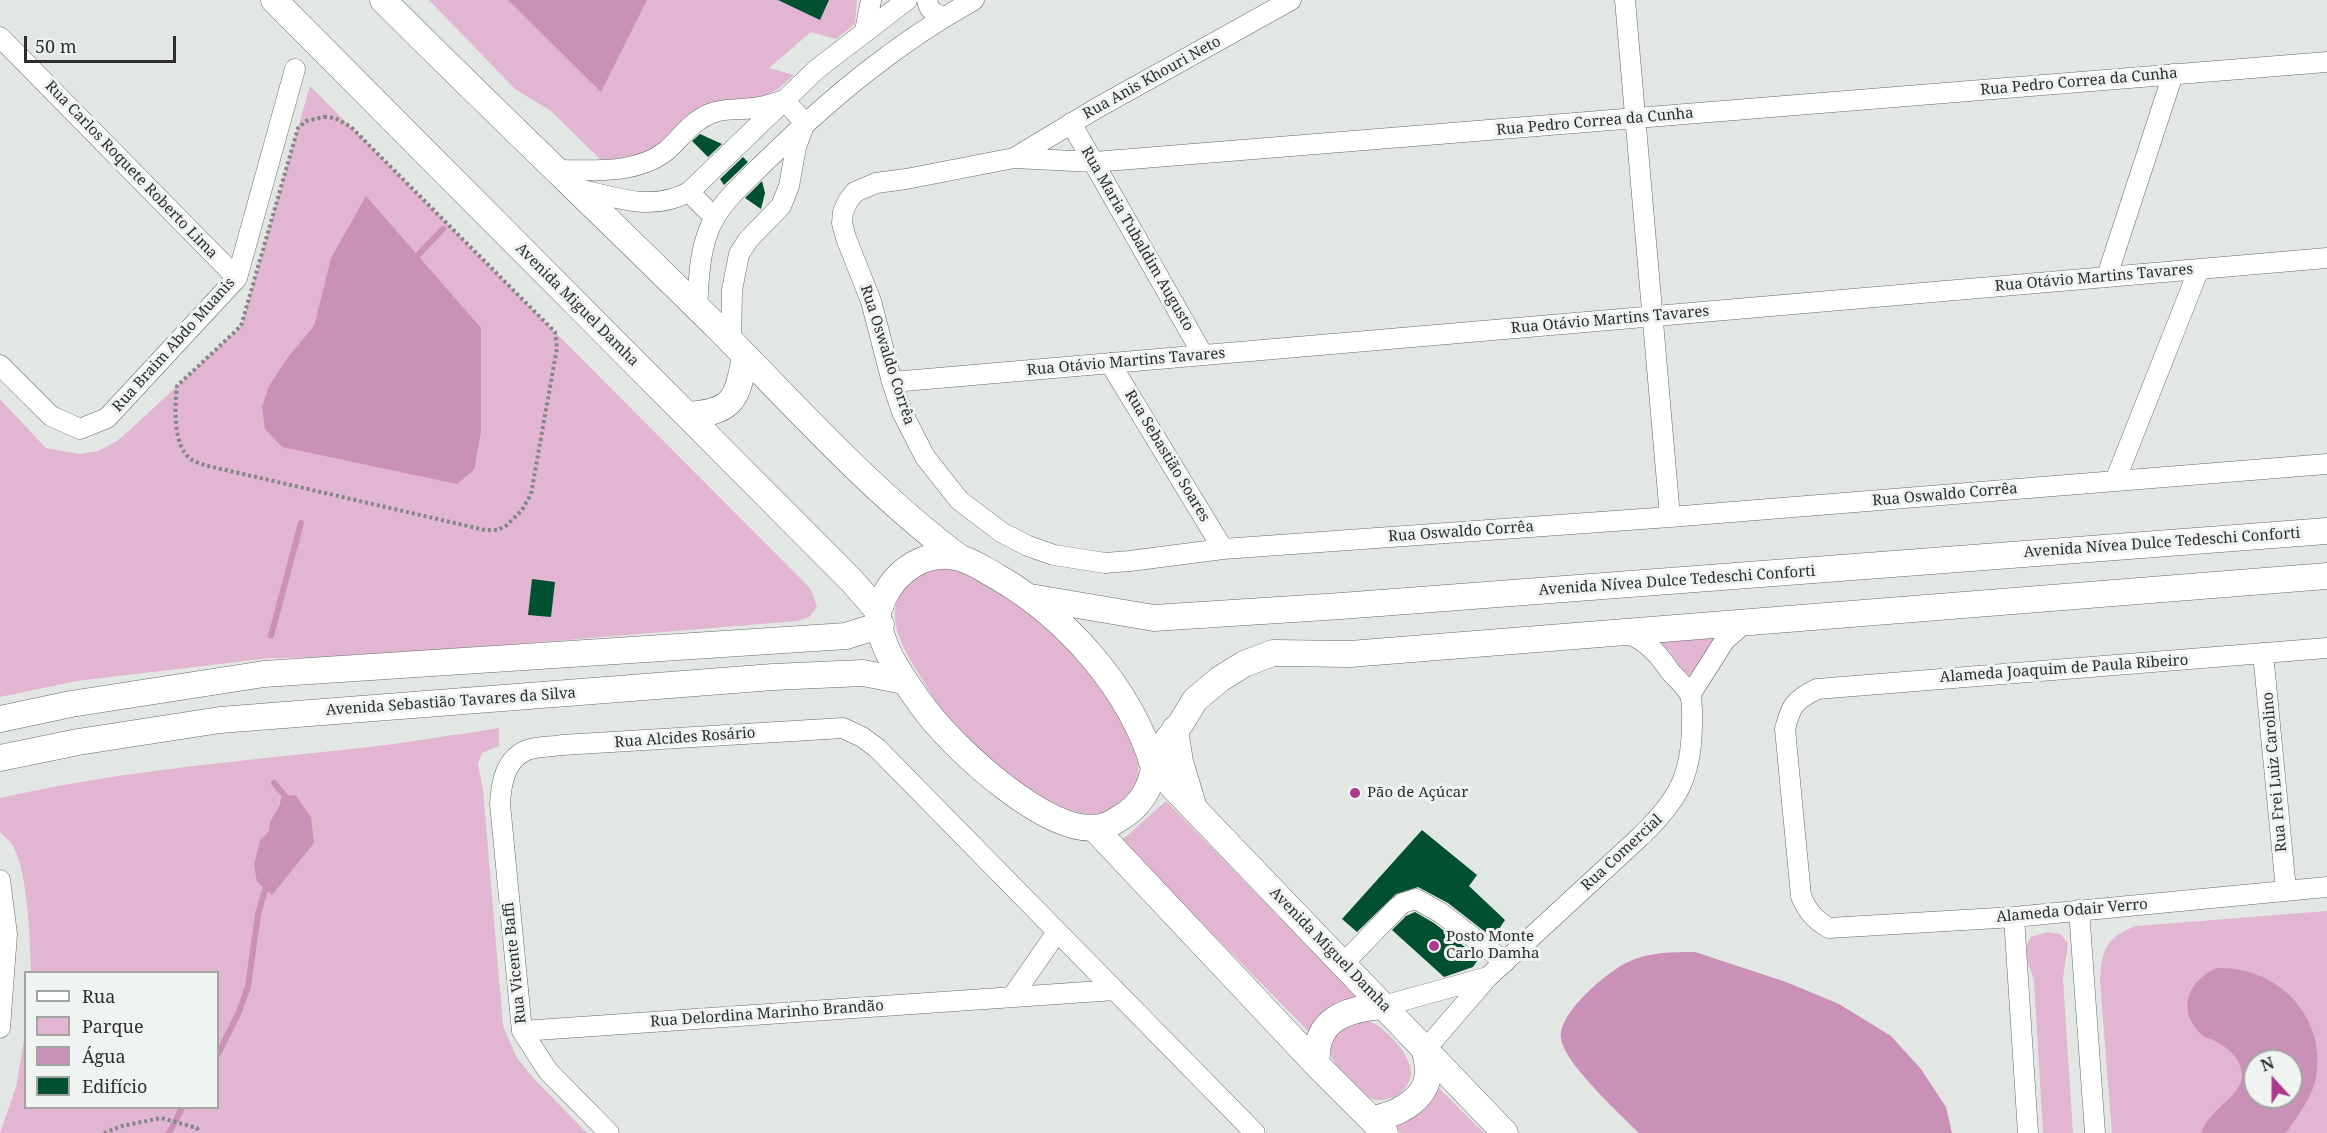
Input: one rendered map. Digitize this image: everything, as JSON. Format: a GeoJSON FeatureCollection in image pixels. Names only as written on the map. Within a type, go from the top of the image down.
{"type":"FeatureCollection","features":[{"type":"Feature","properties":{"kind":"main road","name":"Avenida Miguel Damha"},"geometry":{"type":"LineString","coordinates":[[274,0],[851,580],[879,618]]}},
{"type":"Feature","properties":{"kind":"main road"},"geometry":{"type":"LineString","coordinates":[[382,0],[861,472],[960,558],[1009,583],[1072,635],[1103,670],[1128,709],[1153,764],[1152,782],[1141,800],[1127,815],[1113,823],[1094,828],[1066,823],[1042,811],[998,783],[965,753],[944,731],[904,681],[882,636],[879,618],[889,586],[903,572],[918,562],[938,555],[960,558]]}},
{"type":"Feature","properties":{"kind":"main road"},"geometry":{"type":"LineString","coordinates":[[687,415],[709,413],[723,408],[734,397],[740,385],[738,349]]}},
{"type":"Feature","properties":{"kind":"main road","name":"Avenida Nívea Dulce Tedeschi Conforti"},"geometry":{"type":"LineString","coordinates":[[1028,597],[1083,608],[1154,618],[1341,606],[2327,531]]}},
{"type":"Feature","properties":{"kind":"main road"},"geometry":{"type":"LineString","coordinates":[[1153,764],[1196,700],[1220,679],[1244,664],[1273,653],[1350,654],[2327,576]]}},
{"type":"Feature","properties":{"kind":"main road"},"geometry":{"type":"LineString","coordinates":[[0,719],[82,702],[264,674],[846,636],[879,618]]}},
{"type":"Feature","properties":{"kind":"main road","name":"Avenida Sebastião Tavares da Silva"},"geometry":{"type":"LineString","coordinates":[[0,758],[220,720],[773,677],[863,673],[904,681]]}},
{"type":"Feature","properties":{"kind":"main road"},"geometry":{"type":"LineString","coordinates":[[82,702],[88,712],[91,728],[88,741]]}},
{"type":"Feature","properties":{"kind":"main road"},"geometry":{"type":"LineString","coordinates":[[1176,729],[1180,762],[1194,808]]}},
{"type":"Feature","properties":{"kind":"main road","name":"Avenida Miguel Damha"},"geometry":{"type":"LineString","coordinates":[[1153,764],[1505,1133]]}},
{"type":"Feature","properties":{"kind":"main road"},"geometry":{"type":"LineString","coordinates":[[1094,828],[1317,1065],[1378,1126],[1382,1118],[1403,1109],[1419,1094],[1428,1075],[1425,1050]]}},
{"type":"Feature","properties":{"kind":"main road"},"geometry":{"type":"LineString","coordinates":[[1317,1065],[1318,1046],[1325,1028],[1332,1021],[1352,1009],[1383,1006]]}},
{"type":"Feature","properties":{"kind":"street"},"geometry":{"type":"LineString","coordinates":[[864,31],[871,0]]}},
{"type":"Feature","properties":{"kind":"street"},"geometry":{"type":"LineString","coordinates":[[573,189],[642,203],[661,203],[689,192],[817,69],[907,0]]}},
{"type":"Feature","properties":{"kind":"street"},"geometry":{"type":"LineString","coordinates":[[927,0],[930,10],[945,17]]}},
{"type":"Feature","properties":{"kind":"street"},"geometry":{"type":"LineString","coordinates":[[697,308],[705,240],[715,218],[742,185],[805,123],[854,81],[907,42],[974,0]]}},
{"type":"Feature","properties":{"kind":"street","name":"Rua Anis Khouri Neto"},"geometry":{"type":"LineString","coordinates":[[1014,158],[1071,123],[1291,0]]}},
{"type":"Feature","properties":{"kind":"street"},"geometry":{"type":"LineString","coordinates":[[1625,0],[1670,517]]}},
{"type":"Feature","properties":{"kind":"street","name":"Rua Carlos Roquete Roberto Lima"},"geometry":{"type":"LineString","coordinates":[[0,37],[237,278]]}},
{"type":"Feature","properties":{"kind":"street","name":"Rua Pedro Correa da Cunha"},"geometry":{"type":"LineString","coordinates":[[865,187],[876,183],[1014,158],[1094,162],[2327,62]]}},
{"type":"Feature","properties":{"kind":"street","name":"Rua Braim Abdo Muanis"},"geometry":{"type":"LineString","coordinates":[[0,365],[51,416],[80,429],[106,418],[237,278],[295,69]]}},
{"type":"Feature","properties":{"kind":"street"},"geometry":{"type":"LineString","coordinates":[[2107,276],[2173,74]]}},
{"type":"Feature","properties":{"kind":"street"},"geometry":{"type":"LineString","coordinates":[[554,170],[596,170],[650,161],[666,150],[696,121],[712,112],[725,109],[756,108],[784,100]]}},
{"type":"Feature","properties":{"kind":"street"},"geometry":{"type":"LineString","coordinates":[[784,100],[805,123]]}},
{"type":"Feature","properties":{"kind":"street"},"geometry":{"type":"LineString","coordinates":[[738,349],[733,281],[739,254],[748,240],[781,206],[789,186],[796,147],[805,123]]}},
{"type":"Feature","properties":{"kind":"street","name":"Rua Maria Tubaldim Augusto"},"geometry":{"type":"LineString","coordinates":[[1071,123],[1203,355]]}},
{"type":"Feature","properties":{"kind":"street","name":"Rua Oswaldo Corrêa"},"geometry":{"type":"LineString","coordinates":[[865,187],[855,192],[848,201],[843,212],[842,223],[871,301],[902,412],[925,457],[959,500],[1001,532],[1054,555],[1105,562],[1223,549],[1670,517],[2327,464]]}},
{"type":"Feature","properties":{"kind":"street"},"geometry":{"type":"LineString","coordinates":[[689,192],[715,218]]}},
{"type":"Feature","properties":{"kind":"street","name":"Rua Otávio Martins Tavares"},"geometry":{"type":"LineString","coordinates":[[892,382],[2327,258]]}},
{"type":"Feature","properties":{"kind":"street"},"geometry":{"type":"LineString","coordinates":[[2115,481],[2199,269]]}},
{"type":"Feature","properties":{"kind":"street","name":"Rua Sebastião Soares"},"geometry":{"type":"LineString","coordinates":[[1110,363],[1223,549]]}},
{"type":"Feature","properties":{"kind":"street"},"geometry":{"type":"LineString","coordinates":[[1624,633],[1638,636],[1651,648],[1690,695],[1725,640],[1746,622]]}},
{"type":"Feature","properties":{"kind":"street","name":"Alameda Joaquim de Paula Ribeiro"},"geometry":{"type":"LineString","coordinates":[[1817,921],[1806,909],[1800,887],[1785,729],[1790,710],[1803,696],[1817,689],[2327,648]]}},
{"type":"Feature","properties":{"kind":"street","name":"Rua Frei Luiz Carolino"},"geometry":{"type":"LineString","coordinates":[[2263,653],[2286,890]]}},
{"type":"Feature","properties":{"kind":"street","name":"Rua Comercial"},"geometry":{"type":"LineString","coordinates":[[1425,1050],[1488,977],[1665,812],[1678,793],[1689,762],[1692,720],[1690,695]]}},
{"type":"Feature","properties":{"kind":"street","name":"Rua Alcides Rosário"},"geometry":{"type":"LineString","coordinates":[[511,762],[527,750],[562,745],[843,728],[862,737],[877,748],[1057,932]]}},
{"type":"Feature","properties":{"kind":"street","name":"Rua Vicente Baffi"},"geometry":{"type":"LineString","coordinates":[[511,762],[502,782],[500,804],[522,1031],[548,1071],[609,1133]]}},
{"type":"Feature","properties":{"kind":"street"},"geometry":{"type":"LineString","coordinates":[[0,880],[7,934],[0,1028]]}},
{"type":"Feature","properties":{"kind":"street","name":"Alameda Odair Verro"},"geometry":{"type":"LineString","coordinates":[[1817,921],[1829,928],[1847,928],[2014,917],[2327,887]]}},
{"type":"Feature","properties":{"kind":"street"},"geometry":{"type":"LineString","coordinates":[[1343,964],[1398,907],[1416,899],[1442,913],[1505,962]]}},
{"type":"Feature","properties":{"kind":"street"},"geometry":{"type":"LineString","coordinates":[[2079,910],[2095,1133]]}},
{"type":"Feature","properties":{"kind":"street"},"geometry":{"type":"LineString","coordinates":[[2014,917],[2028,1133]]}},
{"type":"Feature","properties":{"kind":"street"},"geometry":{"type":"LineString","coordinates":[[1012,997],[1057,932],[1255,1133]]}},
{"type":"Feature","properties":{"kind":"street","name":"Rua Comercial"},"geometry":{"type":"LineString","coordinates":[[1383,1006],[1488,977]]}},
{"type":"Feature","properties":{"kind":"street","name":"Rua Delordina Marinho Brandão"},"geometry":{"type":"LineString","coordinates":[[522,1031],[1114,990]]}},
{"type":"Feature","properties":{"kind":"path"},"geometry":{"type":"LineString","coordinates":[[313,118],[336,118],[351,127],[555,332],[557,348],[531,494],[514,519],[498,530],[485,530],[204,465],[190,459],[183,451],[175,421],[177,386],[241,326],[298,128],[313,118]]}},
{"type":"Feature","properties":{"kind":"path"},"geometry":{"type":"LineString","coordinates":[[104,1133],[122,1126],[160,1118],[197,1130]]}},
{"type":"Feature","properties":{"kind":"green space"},"geometry":{"type":"Polygon","coordinates":[[[429,0],[857,0],[855,24],[836,39],[811,32],[769,68],[794,75],[778,89],[659,146],[645,155],[614,161],[601,160],[551,111],[515,89],[429,0]]]}},
{"type":"Feature","properties":{"kind":"green space"},"geometry":{"type":"Polygon","coordinates":[[[310,86],[805,583],[811,590],[817,607],[809,617],[798,621],[359,657],[270,658],[77,681],[0,697],[0,399],[46,448],[80,454],[98,451],[117,441],[130,430],[241,326],[310,86]]]}},
{"type":"Feature","properties":{"kind":"green space"},"geometry":{"type":"Polygon","coordinates":[[[954,568],[968,574],[1013,601],[1064,642],[1087,669],[1124,726],[1138,763],[1136,785],[1118,805],[1104,813],[1088,814],[1044,798],[984,754],[939,706],[905,649],[895,619],[898,599],[904,589],[927,571],[954,568]]]}},
{"type":"Feature","properties":{"kind":"green space"},"geometry":{"type":"Polygon","coordinates":[[[1723,630],[1690,684],[1670,652],[1654,636],[1723,630]]]}},
{"type":"Feature","properties":{"kind":"green space"},"geometry":{"type":"Polygon","coordinates":[[[499,728],[499,746],[482,753],[478,764],[483,789],[503,1026],[517,1058],[535,1080],[587,1133],[0,1133],[16,1087],[24,1041],[24,1109],[219,1109],[219,971],[31,971],[25,889],[13,846],[0,832],[0,798],[134,774],[430,739],[499,728]]]}},
{"type":"Feature","properties":{"kind":"green space"},"geometry":{"type":"Polygon","coordinates":[[[1166,801],[1358,998],[1315,1038],[1121,841],[1166,801]]]}},
{"type":"Feature","properties":{"kind":"green space"},"geometry":{"type":"Polygon","coordinates":[[[2327,911],[2327,1133],[2112,1133],[2100,982],[2102,962],[2107,946],[2126,930],[2136,926],[2327,911]]]}},
{"type":"Feature","properties":{"kind":"green space"},"geometry":{"type":"Polygon","coordinates":[[[2047,932],[2060,934],[2068,943],[2063,979],[2073,1133],[2043,1133],[2034,981],[2026,953],[2031,937],[2047,932]]]}},
{"type":"Feature","properties":{"kind":"green space"},"geometry":{"type":"Polygon","coordinates":[[[1363,1019],[1376,1024],[1386,1032],[1409,1062],[1411,1075],[1409,1082],[1395,1097],[1374,1100],[1368,1097],[1352,1084],[1333,1060],[1331,1044],[1336,1029],[1363,1019]]]}},
{"type":"Feature","properties":{"kind":"green space"},"geometry":{"type":"Polygon","coordinates":[[[1433,1082],[1484,1133],[1401,1133],[1389,1121],[1433,1082]]]}},
{"type":"Feature","properties":{"kind":"water"},"geometry":{"type":"Polygon","coordinates":[[[508,0],[647,0],[601,92],[508,0]]]}},
{"type":"Feature","properties":{"kind":"water"},"geometry":{"type":"Polygon","coordinates":[[[366,196],[481,328],[481,432],[474,470],[457,484],[282,447],[265,429],[262,407],[269,386],[288,357],[314,326],[331,258],[366,196]]]}},
{"type":"Feature","properties":{"kind":"water"},"geometry":{"type":"Polygon","coordinates":[[[295,795],[311,817],[314,843],[272,895],[257,882],[254,865],[260,841],[269,831],[270,822],[285,796],[295,795]]]}},
{"type":"Feature","properties":{"kind":"water"},"geometry":{"type":"Polygon","coordinates":[[[1695,952],[1786,982],[1839,1004],[1891,1036],[1921,1069],[1946,1107],[1952,1133],[1639,1133],[1582,1074],[1564,1048],[1561,1038],[1562,1028],[1567,1017],[1586,994],[1619,967],[1652,954],[1695,952]]]}},
{"type":"Feature","properties":{"kind":"water"},"geometry":{"type":"Polygon","coordinates":[[[2217,968],[2238,969],[2258,975],[2276,984],[2303,1012],[2312,1030],[2317,1050],[2317,1071],[2310,1096],[2303,1108],[2303,1049],[2243,1049],[2243,1109],[2302,1109],[2286,1133],[2201,1133],[2211,1116],[2237,1089],[2242,1074],[2239,1063],[2228,1049],[2202,1035],[2193,1025],[2187,1006],[2189,996],[2199,980],[2217,968]]]}},
{"type":"Feature","properties":{"kind":"building"},"geometry":{"type":"Polygon","coordinates":[[[778,0],[829,0],[820,20],[778,0]]]}},
{"type":"Feature","properties":{"kind":"building"},"geometry":{"type":"Polygon","coordinates":[[[700,134],[722,144],[708,157],[692,141],[700,134]]]}},
{"type":"Feature","properties":{"kind":"building"},"geometry":{"type":"Polygon","coordinates":[[[743,157],[748,162],[724,185],[720,179],[743,157]]]}},
{"type":"Feature","properties":{"kind":"building"},"geometry":{"type":"Polygon","coordinates":[[[762,181],[765,193],[761,209],[745,198],[762,181]]]}},
{"type":"Feature","properties":{"kind":"building"},"geometry":{"type":"Polygon","coordinates":[[[532,579],[555,582],[551,617],[528,615],[532,579]]]}},
{"type":"Feature","properties":{"kind":"building"},"geometry":{"type":"Polygon","coordinates":[[[1422,830],[1477,875],[1469,886],[1505,920],[1493,938],[1448,903],[1418,887],[1396,894],[1357,932],[1342,919],[1422,830]]]}},
{"type":"Feature","properties":{"kind":"building","name":"Posto Monte Carlo Damha"},"geometry":{"type":"Polygon","coordinates":[[[1415,912],[1434,923],[1479,958],[1473,967],[1444,977],[1392,930],[1406,916],[1415,912]]]}},
{"type":"Feature","properties":{"kind":"waterway"},"geometry":{"type":"LineString","coordinates":[[414,262],[443,229]]}},
{"type":"Feature","properties":{"kind":"waterway"},"geometry":{"type":"LineString","coordinates":[[271,636],[301,523]]}},
{"type":"Feature","properties":{"kind":"waterway"},"geometry":{"type":"LineString","coordinates":[[274,783],[285,796],[283,803]]}},
{"type":"Feature","properties":{"kind":"waterway"},"geometry":{"type":"LineString","coordinates":[[219,1052],[238,1014],[248,987],[258,914],[267,883]]}},
{"type":"Feature","properties":{"kind":"waterway"},"geometry":{"type":"LineString","coordinates":[[169,1133],[181,1109]]}},
{"type":"Feature","properties":{"kind":"place","name":"Pão de Açúcar"},"geometry":{"type":"Point","coordinates":[1355,793]}},
{"type":"Feature","properties":{"kind":"place","name":"Posto Monte Carlo Damha"},"geometry":{"type":"Point","coordinates":[1434,946]}}]}
